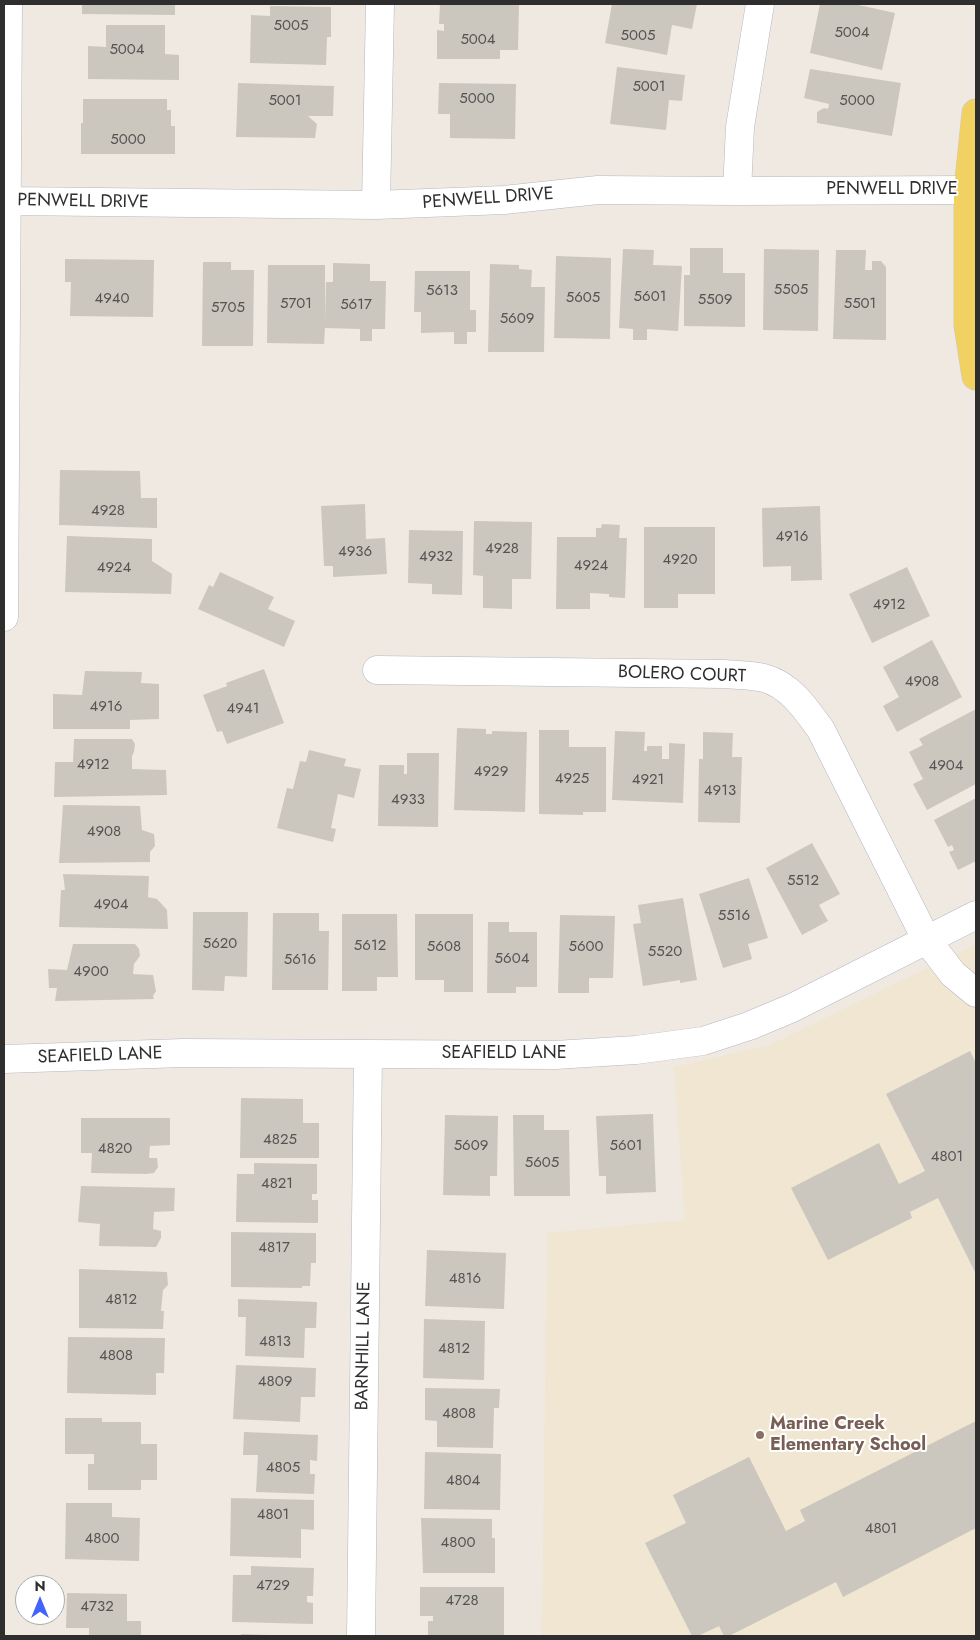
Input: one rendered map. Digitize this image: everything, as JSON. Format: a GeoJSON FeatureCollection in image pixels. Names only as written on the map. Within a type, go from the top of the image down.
{"type":"FeatureCollection","features":[{"type":"Feature","properties":{"kind":"main road"},"geometry":{"type":"LineString","coordinates":[[976,113],[968,190],[968,325],[976,376]]}},
{"type":"Feature","properties":{"kind":"street"},"geometry":{"type":"LineString","coordinates":[[4,617],[8,4]]}},
{"type":"Feature","properties":{"kind":"street"},"geometry":{"type":"LineString","coordinates":[[376,205],[380,4]]}},
{"type":"Feature","properties":{"kind":"street"},"geometry":{"type":"LineString","coordinates":[[737,192],[740,127],[760,4]]}},
{"type":"Feature","properties":{"kind":"street","name":"PENWELL DRIVE"},"geometry":{"type":"LineString","coordinates":[[7,201],[376,205],[504,200],[598,190],[737,192],[968,190]]}},
{"type":"Feature","properties":{"kind":"street","name":"BOLERO COURT"},"geometry":{"type":"LineString","coordinates":[[377,670],[725,674],[764,678],[786,688],[807,710],[821,730],[926,940],[953,974],[976,993]]}},
{"type":"Feature","properties":{"kind":"street","name":"SEAFIELD LANE"},"geometry":{"type":"LineString","coordinates":[[4,1059],[183,1053],[555,1055],[636,1050],[703,1041],[750,1026],[792,1008],[976,915]]}},
{"type":"Feature","properties":{"kind":"street","name":"BARNHILL LANE"},"geometry":{"type":"LineString","coordinates":[[361,1636],[368,1055]]}},
{"type":"Feature","properties":{"kind":"shaded area","name":"Marine Creek Elementary School"},"geometry":{"type":"Polygon","coordinates":[[[976,944],[976,1636],[542,1636],[547,1233],[685,1220],[674,1067],[770,1045],[976,944]]]}},
{"type":"Feature","properties":{"kind":"building"},"geometry":{"type":"Polygon","coordinates":[[[82,4],[175,4],[175,15],[82,14],[82,4]]]}},
{"type":"Feature","properties":{"kind":"building"},"geometry":{"type":"Polygon","coordinates":[[[440,4],[519,4],[518,50],[500,50],[500,59],[437,59],[437,30],[444,31],[444,24],[439,24],[440,4]]]}},
{"type":"Feature","properties":{"kind":"building"},"geometry":{"type":"Polygon","coordinates":[[[612,4],[697,4],[692,29],[672,25],[667,55],[605,43],[612,4]]]}},
{"type":"Feature","properties":{"kind":"building"},"geometry":{"type":"Polygon","coordinates":[[[820,4],[854,4],[895,13],[882,70],[810,53],[820,4]]]}},
{"type":"Feature","properties":{"kind":"building"},"geometry":{"type":"Polygon","coordinates":[[[270,6],[331,7],[331,37],[327,37],[326,65],[250,63],[251,15],[270,16],[270,6]]]}},
{"type":"Feature","properties":{"kind":"building"},"geometry":{"type":"Polygon","coordinates":[[[106,25],[165,25],[165,54],[179,55],[179,80],[88,79],[88,46],[106,47],[106,25]]]}},
{"type":"Feature","properties":{"kind":"building"},"geometry":{"type":"Polygon","coordinates":[[[617,67],[685,75],[682,101],[669,100],[666,130],[610,124],[617,67]]]}},
{"type":"Feature","properties":{"kind":"building"},"geometry":{"type":"Polygon","coordinates":[[[810,69],[901,83],[892,136],[817,123],[817,112],[824,108],[828,109],[829,104],[804,98],[810,69]]]}},
{"type":"Feature","properties":{"kind":"building"},"geometry":{"type":"Polygon","coordinates":[[[238,83],[334,86],[333,116],[308,116],[317,124],[315,138],[236,137],[238,83]]]}},
{"type":"Feature","properties":{"kind":"building"},"geometry":{"type":"Polygon","coordinates":[[[439,83],[516,84],[515,139],[450,138],[450,114],[438,114],[439,83]]]}},
{"type":"Feature","properties":{"kind":"building"},"geometry":{"type":"Polygon","coordinates":[[[83,99],[167,99],[167,110],[171,110],[171,126],[175,126],[175,154],[81,154],[83,99]]]}},
{"type":"Feature","properties":{"kind":"building"},"geometry":{"type":"Polygon","coordinates":[[[690,248],[723,248],[723,273],[745,273],[745,327],[684,326],[684,275],[690,275],[690,248]]]}},
{"type":"Feature","properties":{"kind":"building"},"geometry":{"type":"Polygon","coordinates":[[[623,249],[654,250],[653,265],[682,266],[678,331],[647,329],[647,340],[633,340],[633,329],[619,328],[623,249]]]}},
{"type":"Feature","properties":{"kind":"building"},"geometry":{"type":"Polygon","coordinates":[[[764,249],[819,250],[818,331],[763,330],[764,249]]]}},
{"type":"Feature","properties":{"kind":"building"},"geometry":{"type":"Polygon","coordinates":[[[836,250],[866,250],[865,270],[872,270],[872,261],[881,261],[886,267],[886,340],[833,339],[836,250]]]}},
{"type":"Feature","properties":{"kind":"building"},"geometry":{"type":"Polygon","coordinates":[[[556,256],[611,258],[610,339],[554,338],[556,256]]]}},
{"type":"Feature","properties":{"kind":"building"},"geometry":{"type":"Polygon","coordinates":[[[65,259],[154,260],[153,317],[70,316],[71,282],[65,282],[65,259]]]}},
{"type":"Feature","properties":{"kind":"building"},"geometry":{"type":"Polygon","coordinates":[[[203,262],[231,262],[231,270],[254,270],[253,346],[202,346],[203,262]]]}},
{"type":"Feature","properties":{"kind":"building"},"geometry":{"type":"Polygon","coordinates":[[[333,263],[370,264],[370,281],[386,281],[385,329],[372,329],[372,341],[360,341],[360,329],[325,328],[324,344],[267,343],[268,265],[325,265],[325,321],[326,282],[333,282],[333,263]]]}},
{"type":"Feature","properties":{"kind":"building"},"geometry":{"type":"Polygon","coordinates":[[[490,264],[519,265],[519,269],[532,270],[531,287],[545,287],[544,352],[488,352],[490,264]]]}},
{"type":"Feature","properties":{"kind":"building"},"geometry":{"type":"Polygon","coordinates":[[[415,271],[470,271],[470,310],[476,310],[476,332],[467,332],[467,344],[454,344],[454,332],[421,333],[421,312],[414,312],[415,271]]]}},
{"type":"Feature","properties":{"kind":"building"},"geometry":{"type":"Polygon","coordinates":[[[60,470],[140,471],[141,498],[157,498],[157,528],[59,525],[60,470]]]}},
{"type":"Feature","properties":{"kind":"building"},"geometry":{"type":"Polygon","coordinates":[[[365,504],[366,539],[385,538],[387,574],[333,577],[333,566],[324,566],[321,506],[365,504]]]}},
{"type":"Feature","properties":{"kind":"building"},"geometry":{"type":"Polygon","coordinates":[[[820,506],[822,580],[791,581],[791,566],[763,567],[762,508],[820,506]]]}},
{"type":"Feature","properties":{"kind":"building"},"geometry":{"type":"Polygon","coordinates":[[[474,521],[532,522],[531,579],[512,579],[512,609],[483,608],[483,576],[473,575],[474,521]]]}},
{"type":"Feature","properties":{"kind":"building"},"geometry":{"type":"Polygon","coordinates":[[[602,524],[620,525],[619,538],[627,538],[625,598],[609,597],[609,594],[590,593],[590,609],[556,609],[557,537],[596,537],[596,528],[601,528],[602,524]]]}},
{"type":"Feature","properties":{"kind":"building"},"geometry":{"type":"Polygon","coordinates":[[[644,527],[715,527],[715,594],[678,594],[678,608],[644,608],[644,527]]]}},
{"type":"Feature","properties":{"kind":"building"},"geometry":{"type":"Polygon","coordinates":[[[409,530],[463,531],[462,595],[432,594],[432,584],[408,583],[409,530]]]}},
{"type":"Feature","properties":{"kind":"building"},"geometry":{"type":"Polygon","coordinates":[[[67,536],[152,539],[152,561],[172,574],[171,594],[65,592],[67,536]]]}},
{"type":"Feature","properties":{"kind":"building"},"geometry":{"type":"Polygon","coordinates":[[[907,567],[930,616],[872,643],[849,594],[907,567]]]}},
{"type":"Feature","properties":{"kind":"building"},"geometry":{"type":"Polygon","coordinates":[[[220,572],[274,597],[268,609],[295,621],[284,647],[198,609],[209,585],[213,587],[220,572]]]}},
{"type":"Feature","properties":{"kind":"building"},"geometry":{"type":"Polygon","coordinates":[[[932,640],[962,697],[897,732],[883,706],[899,697],[883,667],[932,640]]]}},
{"type":"Feature","properties":{"kind":"building"},"geometry":{"type":"Polygon","coordinates":[[[264,669],[284,723],[227,744],[222,731],[217,732],[203,695],[227,686],[226,683],[264,669]]]}},
{"type":"Feature","properties":{"kind":"building"},"geometry":{"type":"Polygon","coordinates":[[[85,671],[142,672],[141,683],[159,684],[159,719],[130,720],[130,729],[53,729],[53,694],[82,695],[85,671]]]}},
{"type":"Feature","properties":{"kind":"building"},"geometry":{"type":"Polygon","coordinates":[[[976,709],[976,784],[927,810],[913,784],[923,779],[909,752],[923,745],[919,739],[976,709]]]}},
{"type":"Feature","properties":{"kind":"building"},"geometry":{"type":"Polygon","coordinates":[[[457,728],[486,729],[486,734],[492,734],[492,731],[527,732],[525,812],[454,810],[457,728]]]}},
{"type":"Feature","properties":{"kind":"building"},"geometry":{"type":"Polygon","coordinates":[[[539,730],[569,730],[569,747],[606,747],[606,812],[583,812],[583,815],[539,814],[539,730]]]}},
{"type":"Feature","properties":{"kind":"building"},"geometry":{"type":"Polygon","coordinates":[[[615,731],[645,732],[644,751],[647,751],[647,746],[662,746],[662,759],[669,759],[669,743],[685,744],[683,803],[612,800],[615,731]]]}},
{"type":"Feature","properties":{"kind":"building"},"geometry":{"type":"Polygon","coordinates":[[[703,732],[733,733],[732,757],[742,757],[740,823],[698,822],[699,759],[703,759],[703,732]]]}},
{"type":"Feature","properties":{"kind":"building"},"geometry":{"type":"Polygon","coordinates":[[[74,739],[132,739],[135,744],[132,756],[132,769],[166,770],[167,795],[54,797],[55,762],[73,762],[74,739]]]}},
{"type":"Feature","properties":{"kind":"building"},"geometry":{"type":"Polygon","coordinates":[[[309,750],[346,759],[344,766],[361,769],[354,798],[338,794],[331,828],[336,829],[333,842],[277,828],[287,788],[293,789],[300,761],[306,762],[309,750]]]}},
{"type":"Feature","properties":{"kind":"building"},"geometry":{"type":"Polygon","coordinates":[[[407,753],[439,753],[438,827],[378,826],[379,765],[404,765],[404,774],[407,774],[407,753]]]}},
{"type":"Feature","properties":{"kind":"building"},"geometry":{"type":"Polygon","coordinates":[[[976,798],[976,861],[958,870],[949,852],[954,850],[952,845],[948,847],[934,820],[976,798]]]}},
{"type":"Feature","properties":{"kind":"building"},"geometry":{"type":"Polygon","coordinates":[[[63,805],[140,806],[142,830],[154,834],[155,846],[150,852],[150,862],[59,863],[63,805]]]}},
{"type":"Feature","properties":{"kind":"building"},"geometry":{"type":"Polygon","coordinates":[[[812,843],[840,894],[819,905],[828,921],[802,935],[766,868],[812,843]]]}},
{"type":"Feature","properties":{"kind":"building"},"geometry":{"type":"Polygon","coordinates":[[[63,874],[149,876],[148,897],[157,899],[167,910],[168,929],[59,927],[61,890],[65,890],[63,874]]]}},
{"type":"Feature","properties":{"kind":"building"},"geometry":{"type":"Polygon","coordinates":[[[749,878],[768,938],[748,944],[752,959],[723,968],[699,894],[749,878]]]}},
{"type":"Feature","properties":{"kind":"building"},"geometry":{"type":"Polygon","coordinates":[[[683,898],[697,980],[680,983],[680,980],[643,986],[633,924],[641,923],[638,905],[683,898]]]}},
{"type":"Feature","properties":{"kind":"building"},"geometry":{"type":"Polygon","coordinates":[[[193,912],[248,912],[247,977],[225,976],[224,991],[192,990],[193,912]]]}},
{"type":"Feature","properties":{"kind":"building"},"geometry":{"type":"Polygon","coordinates":[[[273,913],[319,913],[319,931],[329,931],[328,990],[272,990],[273,913]]]}},
{"type":"Feature","properties":{"kind":"building"},"geometry":{"type":"Polygon","coordinates":[[[342,914],[397,914],[398,977],[377,977],[377,991],[342,991],[342,914]]]}},
{"type":"Feature","properties":{"kind":"building"},"geometry":{"type":"Polygon","coordinates":[[[415,914],[473,914],[473,992],[444,992],[444,980],[415,980],[415,914]]]}},
{"type":"Feature","properties":{"kind":"building"},"geometry":{"type":"Polygon","coordinates":[[[560,915],[615,916],[613,978],[589,978],[589,993],[558,993],[560,915]]]}},
{"type":"Feature","properties":{"kind":"building"},"geometry":{"type":"Polygon","coordinates":[[[488,922],[509,922],[509,932],[537,932],[537,987],[516,987],[516,993],[487,993],[488,922]]]}},
{"type":"Feature","properties":{"kind":"building"},"geometry":{"type":"Polygon","coordinates":[[[73,944],[135,944],[139,949],[140,956],[134,964],[133,974],[153,975],[156,991],[153,996],[154,999],[55,1001],[57,988],[49,988],[48,969],[67,970],[73,944]]]}},
{"type":"Feature","properties":{"kind":"building"},"geometry":{"type":"Polygon","coordinates":[[[970,1051],[976,1063],[976,1274],[938,1198],[910,1212],[912,1218],[828,1260],[791,1188],[879,1143],[899,1184],[925,1171],[886,1094],[970,1051]]]}},
{"type":"Feature","properties":{"kind":"building"},"geometry":{"type":"Polygon","coordinates":[[[241,1098],[303,1099],[303,1123],[319,1123],[319,1158],[240,1158],[241,1098]]]}},
{"type":"Feature","properties":{"kind":"building"},"geometry":{"type":"Polygon","coordinates":[[[653,1114],[656,1192],[606,1194],[606,1176],[599,1176],[596,1116],[653,1114]]]}},
{"type":"Feature","properties":{"kind":"building"},"geometry":{"type":"Polygon","coordinates":[[[445,1115],[498,1116],[497,1176],[490,1176],[490,1196],[443,1195],[445,1115]]]}},
{"type":"Feature","properties":{"kind":"building"},"geometry":{"type":"Polygon","coordinates":[[[513,1115],[544,1115],[544,1130],[569,1130],[570,1196],[514,1196],[513,1115]]]}},
{"type":"Feature","properties":{"kind":"building"},"geometry":{"type":"Polygon","coordinates":[[[81,1118],[170,1118],[170,1145],[150,1146],[149,1158],[157,1158],[158,1167],[154,1173],[91,1173],[92,1153],[81,1153],[81,1118]]]}},
{"type":"Feature","properties":{"kind":"building"},"geometry":{"type":"Polygon","coordinates":[[[254,1163],[317,1164],[317,1194],[312,1194],[312,1200],[318,1200],[318,1223],[236,1222],[237,1174],[254,1174],[254,1163]]]}},
{"type":"Feature","properties":{"kind":"building"},"geometry":{"type":"Polygon","coordinates":[[[81,1186],[175,1188],[174,1211],[154,1212],[153,1229],[161,1231],[161,1238],[156,1247],[99,1246],[100,1224],[78,1222],[81,1186]]]}},
{"type":"Feature","properties":{"kind":"building"},"geometry":{"type":"Polygon","coordinates":[[[231,1232],[316,1233],[316,1263],[311,1263],[310,1286],[302,1286],[302,1288],[231,1287],[231,1232]]]}},
{"type":"Feature","properties":{"kind":"building"},"geometry":{"type":"Polygon","coordinates":[[[427,1250],[506,1253],[504,1309],[425,1306],[427,1250]]]}},
{"type":"Feature","properties":{"kind":"building"},"geometry":{"type":"Polygon","coordinates":[[[79,1269],[167,1272],[168,1285],[163,1290],[161,1311],[164,1311],[163,1329],[79,1328],[79,1269]]]}},
{"type":"Feature","properties":{"kind":"building"},"geometry":{"type":"Polygon","coordinates":[[[238,1299],[317,1302],[316,1328],[305,1328],[304,1358],[245,1356],[246,1317],[238,1317],[238,1299]]]}},
{"type":"Feature","properties":{"kind":"building"},"geometry":{"type":"Polygon","coordinates":[[[424,1319],[485,1321],[484,1380],[423,1378],[424,1319]]]}},
{"type":"Feature","properties":{"kind":"building"},"geometry":{"type":"Polygon","coordinates":[[[68,1337],[165,1338],[164,1373],[156,1373],[156,1395],[67,1393],[68,1337]]]}},
{"type":"Feature","properties":{"kind":"building"},"geometry":{"type":"Polygon","coordinates":[[[236,1365],[316,1368],[315,1397],[301,1397],[300,1422],[233,1419],[236,1365]]]}},
{"type":"Feature","properties":{"kind":"building"},"geometry":{"type":"Polygon","coordinates":[[[425,1388],[500,1389],[499,1408],[494,1408],[493,1448],[437,1447],[437,1421],[425,1420],[425,1388]]]}},
{"type":"Feature","properties":{"kind":"building"},"geometry":{"type":"Polygon","coordinates":[[[65,1418],[102,1418],[102,1422],[141,1422],[141,1444],[157,1444],[157,1480],[141,1480],[141,1490],[88,1490],[88,1464],[94,1464],[94,1454],[65,1454],[65,1418]]]}},
{"type":"Feature","properties":{"kind":"building"},"geometry":{"type":"Polygon","coordinates":[[[976,1421],[976,1528],[843,1597],[836,1582],[729,1636],[724,1636],[719,1626],[698,1636],[692,1636],[645,1543],[686,1523],[673,1495],[749,1457],[786,1531],[805,1521],[800,1510],[976,1421]]]}},
{"type":"Feature","properties":{"kind":"building"},"geometry":{"type":"Polygon","coordinates":[[[244,1432],[318,1435],[317,1461],[310,1460],[310,1474],[315,1474],[314,1494],[256,1492],[258,1455],[243,1455],[244,1432]]]}},
{"type":"Feature","properties":{"kind":"building"},"geometry":{"type":"Polygon","coordinates":[[[425,1452],[501,1454],[500,1510],[424,1509],[425,1452]]]}},
{"type":"Feature","properties":{"kind":"building"},"geometry":{"type":"Polygon","coordinates":[[[231,1498],[314,1500],[314,1530],[301,1529],[301,1558],[230,1556],[231,1498]]]}},
{"type":"Feature","properties":{"kind":"building"},"geometry":{"type":"Polygon","coordinates":[[[66,1503],[112,1503],[112,1517],[140,1518],[139,1561],[65,1559],[66,1503]]]}},
{"type":"Feature","properties":{"kind":"building"},"geometry":{"type":"Polygon","coordinates":[[[421,1518],[492,1519],[492,1538],[495,1538],[495,1573],[423,1573],[421,1518]]]}},
{"type":"Feature","properties":{"kind":"building"},"geometry":{"type":"Polygon","coordinates":[[[251,1566],[314,1568],[313,1596],[307,1596],[307,1602],[313,1603],[313,1624],[232,1622],[233,1575],[251,1575],[251,1566]]]}},
{"type":"Feature","properties":{"kind":"building"},"geometry":{"type":"Polygon","coordinates":[[[420,1587],[504,1587],[504,1636],[428,1636],[428,1621],[433,1621],[433,1616],[420,1616],[420,1587]]]}},
{"type":"Feature","properties":{"kind":"building"},"geometry":{"type":"Polygon","coordinates":[[[67,1593],[127,1594],[127,1621],[141,1621],[141,1636],[89,1636],[89,1628],[66,1628],[67,1593]]]}},
{"type":"Feature","properties":{"kind":"building"},"geometry":{"type":"Polygon","coordinates":[[[241,1634],[270,1635],[270,1636],[241,1636],[241,1634]]]}},
{"type":"Feature","properties":{"kind":"place","name":"Marine Creek Elementary School"},"geometry":{"type":"Point","coordinates":[760,1435]}}]}
